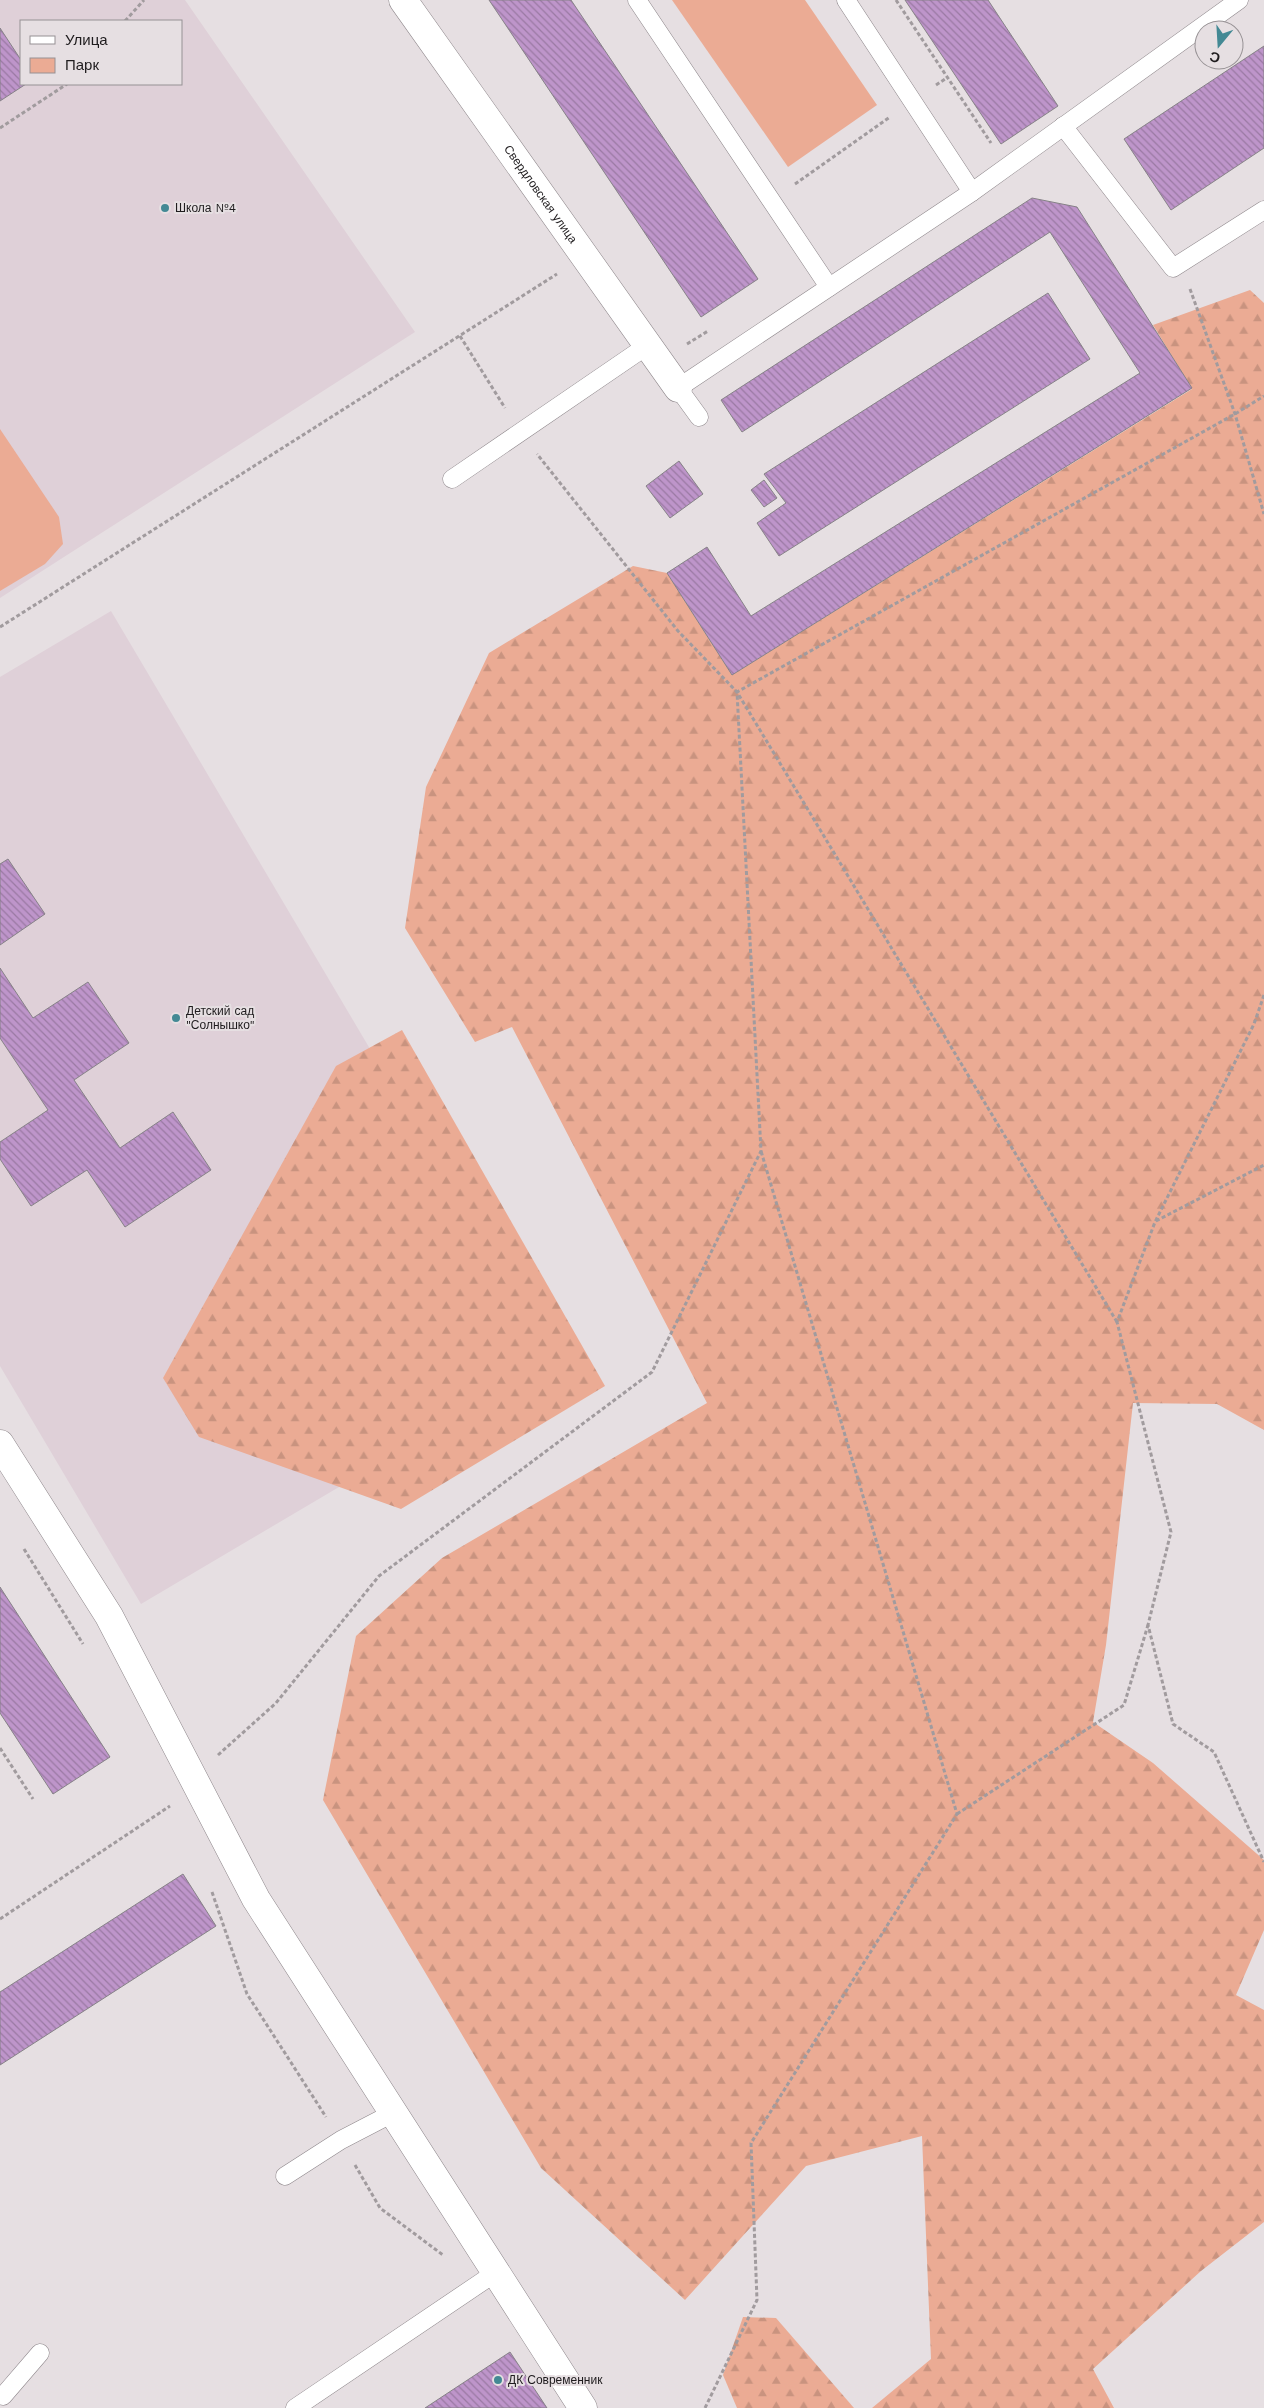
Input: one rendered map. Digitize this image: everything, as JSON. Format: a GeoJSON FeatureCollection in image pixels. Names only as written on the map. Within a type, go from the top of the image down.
{"type":"FeatureCollection","features":[{"type":"Feature","properties":{"kind":"street","name":"Свердловская улица"},"geometry":{"type":"LineString","coordinates":[[403,0],[678,388]]}},
{"type":"Feature","properties":{"kind":"street"},"geometry":{"type":"LineString","coordinates":[[0,1444],[110,1616],[256,1899],[393,2113],[488,2277],[583,2408]]}},
{"type":"Feature","properties":{"kind":"lane"},"geometry":{"type":"LineString","coordinates":[[637,0],[829,287]]}},
{"type":"Feature","properties":{"kind":"lane"},"geometry":{"type":"LineString","coordinates":[[846,0],[972,192]]}},
{"type":"Feature","properties":{"kind":"lane"},"geometry":{"type":"LineString","coordinates":[[699,417],[678,388],[972,192],[1230,2]]}},
{"type":"Feature","properties":{"kind":"lane"},"geometry":{"type":"LineString","coordinates":[[1063,126],[1173,268],[1264,210]]}},
{"type":"Feature","properties":{"kind":"lane"},"geometry":{"type":"LineString","coordinates":[[452,478],[648,345]]}},
{"type":"Feature","properties":{"kind":"lane"},"geometry":{"type":"LineString","coordinates":[[285,2176],[341,2140],[393,2113]]}},
{"type":"Feature","properties":{"kind":"lane"},"geometry":{"type":"LineString","coordinates":[[295,2408],[488,2277]]}},
{"type":"Feature","properties":{"kind":"lane"},"geometry":{"type":"LineString","coordinates":[[2,2396],[40,2353]]}},
{"type":"Feature","properties":{"kind":"path"},"geometry":{"type":"LineString","coordinates":[[126,20],[144,0]]}},
{"type":"Feature","properties":{"kind":"path"},"geometry":{"type":"LineString","coordinates":[[896,0],[995,148]]}},
{"type":"Feature","properties":{"kind":"path"},"geometry":{"type":"LineString","coordinates":[[771,200],[948,77]]}},
{"type":"Feature","properties":{"kind":"path"},"geometry":{"type":"LineString","coordinates":[[0,128],[65,85]]}},
{"type":"Feature","properties":{"kind":"path"},"geometry":{"type":"LineString","coordinates":[[1181,263],[1235,414],[1264,514]]}},
{"type":"Feature","properties":{"kind":"path"},"geometry":{"type":"LineString","coordinates":[[0,627],[561,271]]}},
{"type":"Feature","properties":{"kind":"path"},"geometry":{"type":"LineString","coordinates":[[682,347],[715,326]]}},
{"type":"Feature","properties":{"kind":"path"},"geometry":{"type":"LineString","coordinates":[[460,336],[520,432],[678,631],[736,692],[1117,1322],[1171,1532],[1148,1625],[1124,1705],[957,1814],[751,2143],[757,2300],[705,2408]]}},
{"type":"Feature","properties":{"kind":"path"},"geometry":{"type":"LineString","coordinates":[[736,692],[1235,414],[1264,396]]}},
{"type":"Feature","properties":{"kind":"path"},"geometry":{"type":"LineString","coordinates":[[736,692],[761,1151],[957,1814]]}},
{"type":"Feature","properties":{"kind":"path"},"geometry":{"type":"LineString","coordinates":[[1117,1322],[1155,1222],[1254,1024],[1264,995]]}},
{"type":"Feature","properties":{"kind":"path"},"geometry":{"type":"LineString","coordinates":[[193,1777],[276,1703],[379,1576],[652,1372],[761,1151]]}},
{"type":"Feature","properties":{"kind":"path"},"geometry":{"type":"LineString","coordinates":[[1155,1222],[1264,1165]]}},
{"type":"Feature","properties":{"kind":"path"},"geometry":{"type":"LineString","coordinates":[[1148,1625],[1174,1724],[1214,1752],[1264,1862]]}},
{"type":"Feature","properties":{"kind":"path"},"geometry":{"type":"LineString","coordinates":[[0,1748],[33,1799]]}},
{"type":"Feature","properties":{"kind":"path"},"geometry":{"type":"LineString","coordinates":[[0,1919],[173,1805]]}},
{"type":"Feature","properties":{"kind":"path"},"geometry":{"type":"LineString","coordinates":[[247,1994],[341,2140],[380,2208],[488,2277]]}},
{"type":"Feature","properties":{"kind":"shaded area","name":"Школа №4"},"geometry":{"type":"Polygon","coordinates":[[[0,0],[185,0],[415,332],[0,598],[0,0]]]}},
{"type":"Feature","properties":{"kind":"shaded area","name":"Детский сад \"Солнышко\""},"geometry":{"type":"Polygon","coordinates":[[[111,611],[554,1360],[141,1604],[0,1366],[0,677],[111,611]]]}},
{"type":"Feature","properties":{"kind":"green space"},"geometry":{"type":"Polygon","coordinates":[[[672,0],[805,0],[877,105],[788,167],[672,0]]]}},
{"type":"Feature","properties":{"kind":"green space"},"geometry":{"type":"Polygon","coordinates":[[[1250,290],[1264,303],[1264,1430],[1217,1404],[1133,1403],[1106,1645],[1093,1722],[1153,1763],[1264,1860],[1264,1930],[1236,1995],[1264,2010],[1264,2222],[1201,2271],[1093,2369],[1114,2408],[872,2408],[931,2359],[922,2136],[806,2166],[685,2300],[541,2168],[323,1800],[356,1636],[442,1558],[707,1403],[512,1027],[475,1042],[405,928],[426,787],[489,653],[633,566],[667,573],[732,675],[1192,389],[1153,325],[1250,290]]]}},
{"type":"Feature","properties":{"kind":"green space"},"geometry":{"type":"Polygon","coordinates":[[[0,429],[59,517],[63,544],[45,564],[0,591],[0,429]]]}},
{"type":"Feature","properties":{"kind":"green space"},"geometry":{"type":"Polygon","coordinates":[[[402,1030],[605,1386],[401,1509],[199,1437],[163,1378],[336,1066],[402,1030]]]}},
{"type":"Feature","properties":{"kind":"green space"},"geometry":{"type":"Polygon","coordinates":[[[743,2317],[776,2318],[854,2408],[737,2408],[723,2375],[743,2317]]]}},
{"type":"Feature","properties":{"kind":"building"},"geometry":{"type":"Polygon","coordinates":[[[489,0],[571,0],[758,279],[701,317],[489,0]]]}},
{"type":"Feature","properties":{"kind":"building"},"geometry":{"type":"Polygon","coordinates":[[[905,0],[988,0],[1058,106],[1001,144],[905,0]]]}},
{"type":"Feature","properties":{"kind":"building"},"geometry":{"type":"Polygon","coordinates":[[[0,28],[20,58],[20,85],[24,85],[0,101],[0,28]]]}},
{"type":"Feature","properties":{"kind":"building"},"geometry":{"type":"Polygon","coordinates":[[[1264,46],[1264,148],[1171,210],[1124,139],[1228,70],[1244,70],[1244,59],[1264,46]]]}},
{"type":"Feature","properties":{"kind":"building"},"geometry":{"type":"Polygon","coordinates":[[[1032,198],[1077,207],[1192,388],[732,675],[667,573],[707,547],[751,616],[1140,373],[1050,232],[742,432],[721,400],[1032,198]]]}},
{"type":"Feature","properties":{"kind":"building"},"geometry":{"type":"Polygon","coordinates":[[[1048,293],[1090,359],[779,556],[757,523],[786,503],[764,474],[1048,293]]]}},
{"type":"Feature","properties":{"kind":"building"},"geometry":{"type":"Polygon","coordinates":[[[679,461],[703,494],[670,518],[646,486],[679,461]]]}},
{"type":"Feature","properties":{"kind":"building"},"geometry":{"type":"Polygon","coordinates":[[[764,480],[777,498],[764,507],[751,490],[764,480]]]}},
{"type":"Feature","properties":{"kind":"building"},"geometry":{"type":"Polygon","coordinates":[[[8,859],[45,914],[0,945],[0,864],[8,859]]]}},
{"type":"Feature","properties":{"kind":"building"},"geometry":{"type":"Polygon","coordinates":[[[0,968],[33,1018],[88,982],[129,1043],[74,1080],[120,1148],[173,1112],[211,1170],[125,1227],[87,1170],[31,1206],[0,1159],[0,1142],[48,1110],[0,1038],[0,968]]]}},
{"type":"Feature","properties":{"kind":"building"},"geometry":{"type":"Polygon","coordinates":[[[0,1587],[110,1757],[53,1794],[0,1713],[0,1587]]]}},
{"type":"Feature","properties":{"kind":"building"},"geometry":{"type":"Polygon","coordinates":[[[183,1874],[216,1926],[0,2065],[0,1992],[183,1874]]]}},
{"type":"Feature","properties":{"kind":"building","name":"ДК Современник"},"geometry":{"type":"Polygon","coordinates":[[[510,2352],[547,2408],[425,2408],[510,2352]]]}},
{"type":"Feature","properties":{"kind":"place","name":"Школа №4"},"geometry":{"type":"Point","coordinates":[165,208]}},
{"type":"Feature","properties":{"kind":"place","name":"Детский сад \"Солнышко\""},"geometry":{"type":"Point","coordinates":[176,1018]}},
{"type":"Feature","properties":{"kind":"place","name":"ДК Современник"},"geometry":{"type":"Point","coordinates":[498,2380]}}]}
